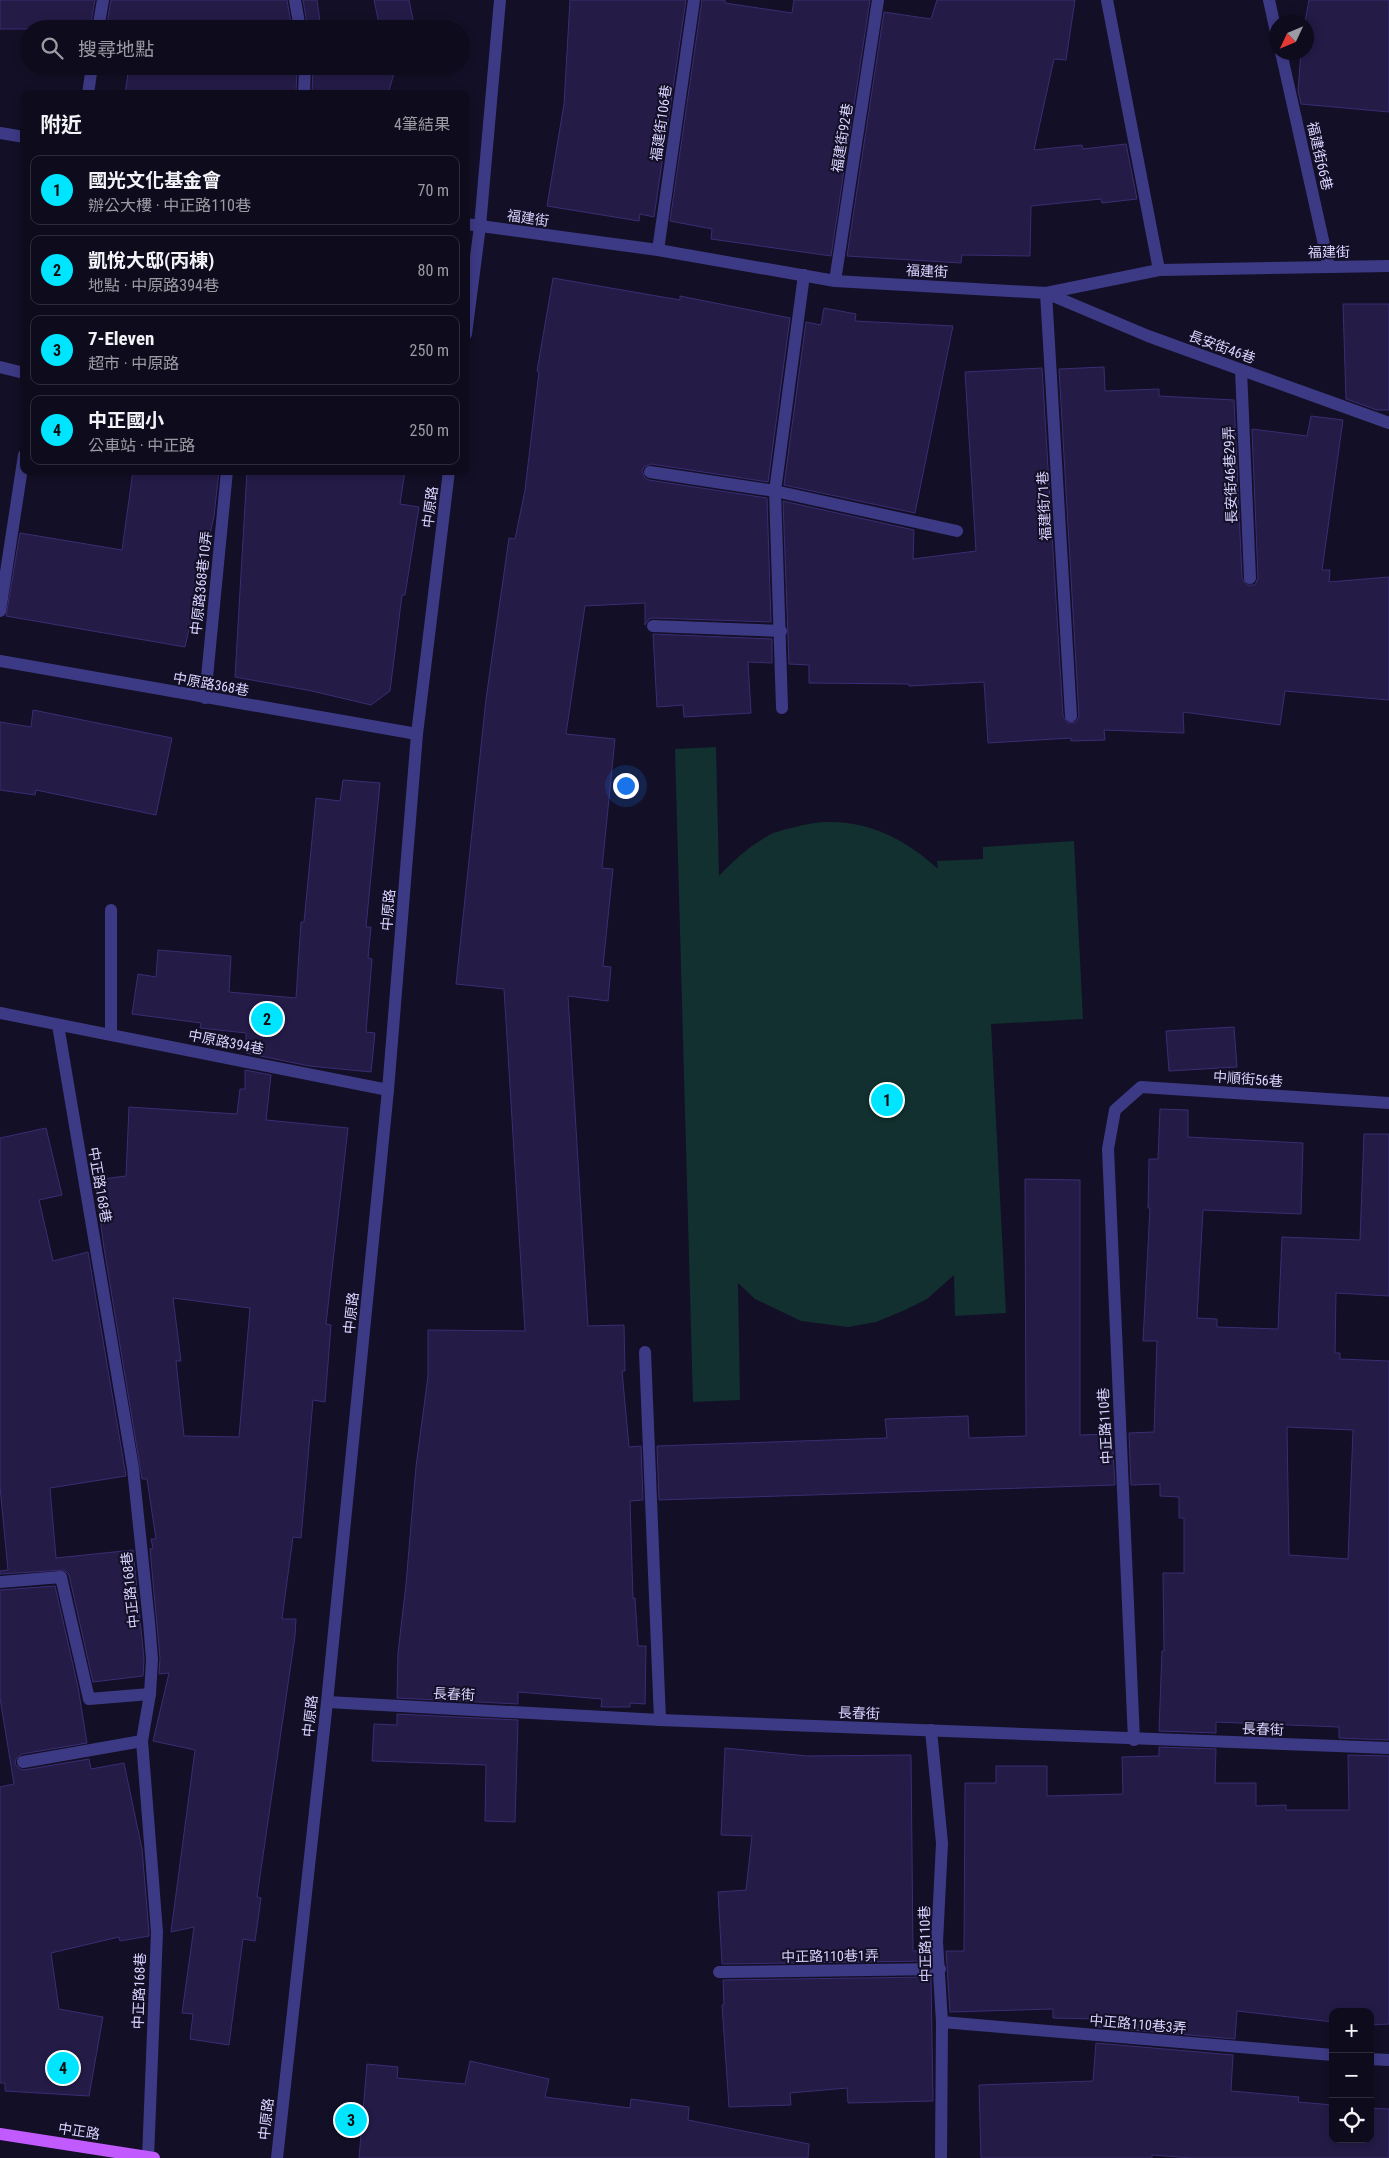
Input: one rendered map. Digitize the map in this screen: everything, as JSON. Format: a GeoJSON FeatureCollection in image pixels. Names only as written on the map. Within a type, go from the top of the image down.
{"type":"FeatureCollection","features":[{"type":"Feature","properties":{"kind":"main road","name":"中正路"},"geometry":{"type":"LineString","coordinates":[[0,2134],[150,2158]]}},
{"type":"Feature","properties":{"kind":"street"},"geometry":{"type":"LineString","coordinates":[[100,20],[104,0]]}},
{"type":"Feature","properties":{"kind":"street"},"geometry":{"type":"LineString","coordinates":[[296,0],[299,20]]}},
{"type":"Feature","properties":{"kind":"street"},"geometry":{"type":"LineString","coordinates":[[470,303],[480,226],[500,0]]}},
{"type":"Feature","properties":{"kind":"street","name":"福建街106巷"},"geometry":{"type":"LineString","coordinates":[[658,250],[694,0]]}},
{"type":"Feature","properties":{"kind":"street","name":"福建街92巷"},"geometry":{"type":"LineString","coordinates":[[835,281],[878,0]]}},
{"type":"Feature","properties":{"kind":"street"},"geometry":{"type":"LineString","coordinates":[[1107,0],[1159,270]]}},
{"type":"Feature","properties":{"kind":"street"},"geometry":{"type":"LineString","coordinates":[[1269,0],[1272,15]]}},
{"type":"Feature","properties":{"kind":"street","name":"福建街66巷"},"geometry":{"type":"LineString","coordinates":[[1283,60],[1329,267]]}},
{"type":"Feature","properties":{"kind":"street"},"geometry":{"type":"LineString","coordinates":[[89,90],[91,75]]}},
{"type":"Feature","properties":{"kind":"street"},"geometry":{"type":"LineString","coordinates":[[304,90],[305,75]]}},
{"type":"Feature","properties":{"kind":"street"},"geometry":{"type":"LineString","coordinates":[[0,133],[20,136]]}},
{"type":"Feature","properties":{"kind":"street","name":"福建街"},"geometry":{"type":"LineString","coordinates":[[470,225],[658,250],[835,281],[1046,293],[1159,270],[1389,266]]}},
{"type":"Feature","properties":{"kind":"street"},"geometry":{"type":"LineString","coordinates":[[782,708],[775,492],[804,275]]}},
{"type":"Feature","properties":{"kind":"street","name":"長安街46巷"},"geometry":{"type":"LineString","coordinates":[[1046,293],[1148,336],[1389,423]]}},
{"type":"Feature","properties":{"kind":"street","name":"福建街71巷"},"geometry":{"type":"LineString","coordinates":[[1046,293],[1071,716]]}},
{"type":"Feature","properties":{"kind":"street"},"geometry":{"type":"LineString","coordinates":[[0,367],[20,373]]}},
{"type":"Feature","properties":{"kind":"street","name":"長安街46巷29弄"},"geometry":{"type":"LineString","coordinates":[[1241,370],[1250,578]]}},
{"type":"Feature","properties":{"kind":"street"},"geometry":{"type":"LineString","coordinates":[[650,472],[775,492],[957,531]]}},
{"type":"Feature","properties":{"kind":"street"},"geometry":{"type":"LineString","coordinates":[[0,611],[21,475]]}},
{"type":"Feature","properties":{"kind":"street","name":"中原路368巷10弄"},"geometry":{"type":"LineString","coordinates":[[205,698],[226,475]]}},
{"type":"Feature","properties":{"kind":"street","name":"中原路"},"geometry":{"type":"LineString","coordinates":[[277,2158],[327,1702],[388,1090],[417,734],[449,475]]}},
{"type":"Feature","properties":{"kind":"street"},"geometry":{"type":"LineString","coordinates":[[653,626],[781,631]]}},
{"type":"Feature","properties":{"kind":"street","name":"中原路368巷"},"geometry":{"type":"LineString","coordinates":[[0,661],[417,734]]}},
{"type":"Feature","properties":{"kind":"street"},"geometry":{"type":"LineString","coordinates":[[111,910],[111,1035]]}},
{"type":"Feature","properties":{"kind":"street","name":"中原路394巷"},"geometry":{"type":"LineString","coordinates":[[0,1013],[388,1090]]}},
{"type":"Feature","properties":{"kind":"street","name":"中正路168巷"},"geometry":{"type":"LineString","coordinates":[[58,1025],[133,1468],[149,1622],[152,1659],[150,1694],[142,1741],[157,1932],[150,2158]]}},
{"type":"Feature","properties":{"kind":"street","name":"中順街56巷"},"geometry":{"type":"LineString","coordinates":[[1115,1110],[1141,1087],[1389,1104]]}},
{"type":"Feature","properties":{"kind":"street","name":"中正路110巷"},"geometry":{"type":"LineString","coordinates":[[1115,1110],[1108,1149],[1134,1740]]}},
{"type":"Feature","properties":{"kind":"street"},"geometry":{"type":"LineString","coordinates":[[645,1352],[660,1720]]}},
{"type":"Feature","properties":{"kind":"street"},"geometry":{"type":"LineString","coordinates":[[0,1582],[61,1577],[90,1699],[150,1694]]}},
{"type":"Feature","properties":{"kind":"street","name":"長春街"},"geometry":{"type":"LineString","coordinates":[[327,1702],[660,1720],[1134,1740],[1389,1748]]}},
{"type":"Feature","properties":{"kind":"street","name":"中正路110巷"},"geometry":{"type":"LineString","coordinates":[[931,1730],[942,1843],[937,1942],[942,2022],[941,2158]]}},
{"type":"Feature","properties":{"kind":"street"},"geometry":{"type":"LineString","coordinates":[[22,1762],[142,1741]]}},
{"type":"Feature","properties":{"kind":"street","name":"中正路110巷1弄"},"geometry":{"type":"LineString","coordinates":[[719,1972],[940,1969]]}},
{"type":"Feature","properties":{"kind":"street","name":"中正路110巷3弄"},"geometry":{"type":"LineString","coordinates":[[942,2022],[1329,2055]]}},
{"type":"Feature","properties":{"kind":"street"},"geometry":{"type":"LineString","coordinates":[[1374,2058],[1389,2060]]}},
{"type":"Feature","properties":{"kind":"green space"},"geometry":{"type":"Polygon","coordinates":[[[716,747],[719,876],[747,850],[769,835],[781,830],[812,823],[851,823],[870,828],[906,844],[938,869],[937,861],[983,859],[983,847],[1074,841],[1083,1019],[991,1024],[1006,1313],[955,1316],[954,1275],[927,1299],[905,1310],[876,1322],[848,1327],[801,1321],[755,1299],[738,1283],[740,1400],[693,1402],[675,749],[716,747]]]}},
{"type":"Feature","properties":{"kind":"building"},"geometry":{"type":"Polygon","coordinates":[[[0,0],[95,0],[92,20],[20,20],[20,29],[0,29],[0,0]]]}},
{"type":"Feature","properties":{"kind":"building"},"geometry":{"type":"Polygon","coordinates":[[[111,0],[287,0],[290,20],[108,20],[111,0]]]}},
{"type":"Feature","properties":{"kind":"building"},"geometry":{"type":"Polygon","coordinates":[[[303,0],[317,0],[320,20],[306,20],[303,0]]]}},
{"type":"Feature","properties":{"kind":"building"},"geometry":{"type":"Polygon","coordinates":[[[374,0],[409,0],[413,20],[378,20],[374,0]]]}},
{"type":"Feature","properties":{"kind":"building"},"geometry":{"type":"Polygon","coordinates":[[[570,0],[686,0],[654,217],[640,214],[639,221],[547,206],[564,104],[570,0]]]}},
{"type":"Feature","properties":{"kind":"building"},"geometry":{"type":"Polygon","coordinates":[[[702,0],[725,0],[725,3],[792,13],[794,0],[870,0],[831,256],[711,239],[712,229],[670,221],[702,0]]]}},
{"type":"Feature","properties":{"kind":"building"},"geometry":{"type":"Polygon","coordinates":[[[937,0],[1075,0],[1066,60],[1054,59],[1034,150],[1082,145],[1083,149],[1126,144],[1137,199],[1102,203],[1101,199],[1031,206],[1030,256],[962,255],[961,263],[847,256],[884,12],[931,19],[937,0]]]}},
{"type":"Feature","properties":{"kind":"building"},"geometry":{"type":"Polygon","coordinates":[[[1309,0],[1389,0],[1389,112],[1301,104],[1298,91],[1300,60],[1314,60],[1314,15],[1306,15],[1309,0]]]}},
{"type":"Feature","properties":{"kind":"building"},"geometry":{"type":"Polygon","coordinates":[[[128,75],[297,75],[296,90],[126,90],[128,75]]]}},
{"type":"Feature","properties":{"kind":"building"},"geometry":{"type":"Polygon","coordinates":[[[313,75],[393,75],[389,90],[312,90],[313,75]]]}},
{"type":"Feature","properties":{"kind":"building"},"geometry":{"type":"Polygon","coordinates":[[[553,278],[680,300],[680,296],[790,318],[768,482],[651,464],[644,467],[642,471],[645,478],[649,480],[767,498],[771,622],[653,618],[649,619],[645,625],[645,603],[585,606],[566,734],[615,739],[602,868],[613,869],[603,966],[611,967],[608,1001],[568,996],[588,1326],[624,1325],[625,1371],[622,1371],[629,1447],[641,1446],[643,1500],[630,1501],[633,1599],[635,1598],[638,1646],[646,1646],[645,1704],[630,1703],[630,1707],[601,1707],[602,1699],[518,1692],[518,1704],[397,1698],[398,1653],[416,1467],[428,1376],[428,1330],[525,1331],[504,989],[456,984],[486,699],[509,538],[515,539],[525,490],[539,372],[537,371],[553,278]]]}},
{"type":"Feature","properties":{"kind":"building"},"geometry":{"type":"Polygon","coordinates":[[[1343,304],[1389,304],[1389,410],[1377,410],[1346,399],[1343,304]]]}},
{"type":"Feature","properties":{"kind":"building"},"geometry":{"type":"Polygon","coordinates":[[[824,308],[856,314],[855,321],[953,326],[915,513],[784,485],[806,322],[821,325],[824,308]]]}},
{"type":"Feature","properties":{"kind":"building"},"geometry":{"type":"Polygon","coordinates":[[[1104,367],[1105,391],[1159,389],[1159,396],[1234,400],[1242,578],[1247,585],[1255,585],[1258,578],[1252,429],[1307,436],[1311,416],[1343,420],[1322,570],[1330,570],[1329,582],[1389,577],[1389,700],[1285,691],[1280,725],[1183,712],[1184,733],[1104,730],[1105,740],[1071,741],[1071,738],[988,743],[984,682],[909,686],[909,684],[809,683],[809,665],[789,664],[783,501],[914,530],[913,559],[976,551],[965,372],[1042,368],[1063,716],[1068,723],[1076,722],[1079,716],[1059,369],[1104,367]]]}},
{"type":"Feature","properties":{"kind":"building"},"geometry":{"type":"Polygon","coordinates":[[[132,475],[219,475],[214,516],[185,647],[6,616],[20,533],[122,550],[132,475]]]}},
{"type":"Feature","properties":{"kind":"building"},"geometry":{"type":"Polygon","coordinates":[[[247,475],[404,475],[400,504],[419,507],[405,595],[402,595],[390,691],[371,705],[312,691],[235,677],[247,475]]]}},
{"type":"Feature","properties":{"kind":"building"},"geometry":{"type":"Polygon","coordinates":[[[653,634],[772,639],[772,663],[748,662],[751,713],[684,717],[683,705],[657,707],[653,634]]]}},
{"type":"Feature","properties":{"kind":"building"},"geometry":{"type":"Polygon","coordinates":[[[33,710],[172,738],[156,815],[36,790],[35,795],[0,790],[0,722],[31,727],[33,710]]]}},
{"type":"Feature","properties":{"kind":"building"},"geometry":{"type":"Polygon","coordinates":[[[343,780],[380,783],[366,927],[371,927],[368,958],[372,959],[366,1032],[375,1033],[371,1072],[309,1066],[246,1053],[246,1033],[200,1028],[201,1023],[132,1014],[138,974],[156,977],[158,950],[231,956],[229,992],[296,998],[301,922],[304,922],[316,798],[340,801],[343,780]]]}},
{"type":"Feature","properties":{"kind":"building"},"geometry":{"type":"Polygon","coordinates":[[[1234,1027],[1237,1067],[1169,1071],[1166,1031],[1234,1027]]]}},
{"type":"Feature","properties":{"kind":"building"},"geometry":{"type":"Polygon","coordinates":[[[245,1070],[271,1075],[266,1120],[348,1128],[326,1324],[331,1325],[325,1402],[313,1400],[301,1538],[293,1537],[282,1619],[296,1619],[295,1636],[257,1897],[261,1898],[255,1941],[243,1939],[229,2045],[190,2039],[193,2014],[182,2013],[194,1927],[171,1932],[195,1750],[153,1741],[169,1673],[159,1674],[160,1658],[150,1549],[153,1548],[151,1539],[156,1539],[147,1479],[142,1479],[104,1248],[95,1180],[126,1176],[129,1107],[237,1114],[240,1089],[245,1089],[245,1070]],[[173,1298],[181,1361],[176,1361],[184,1436],[239,1437],[250,1308],[173,1298]]]}},
{"type":"Feature","properties":{"kind":"building"},"geometry":{"type":"Polygon","coordinates":[[[1160,1109],[1188,1110],[1188,1137],[1303,1143],[1301,1214],[1203,1210],[1197,1318],[1217,1319],[1217,1327],[1278,1329],[1282,1237],[1360,1240],[1364,1134],[1389,1134],[1389,1296],[1336,1293],[1335,1353],[1340,1353],[1340,1359],[1389,1361],[1389,1740],[1339,1738],[1339,1727],[1216,1722],[1216,1733],[1159,1731],[1162,1651],[1164,1651],[1163,1573],[1184,1573],[1184,1518],[1179,1518],[1179,1497],[1160,1496],[1160,1484],[1131,1485],[1129,1433],[1154,1432],[1157,1341],[1143,1341],[1150,1208],[1148,1208],[1149,1159],[1158,1159],[1160,1109]],[[1287,1427],[1289,1555],[1348,1559],[1353,1430],[1287,1427]]]}},
{"type":"Feature","properties":{"kind":"building"},"geometry":{"type":"Polygon","coordinates":[[[46,1128],[62,1195],[39,1200],[53,1261],[88,1252],[126,1476],[50,1488],[56,1558],[133,1550],[144,1659],[143,1676],[93,1682],[69,1575],[64,1570],[0,1574],[0,1571],[8,1570],[0,1487],[0,1138],[46,1128]]]}},
{"type":"Feature","properties":{"kind":"building"},"geometry":{"type":"Polygon","coordinates":[[[1025,1179],[1080,1180],[1080,1435],[1112,1434],[1115,1485],[659,1500],[657,1446],[887,1438],[885,1419],[968,1416],[969,1438],[1026,1436],[1025,1179]]]}},
{"type":"Feature","properties":{"kind":"building"},"geometry":{"type":"Polygon","coordinates":[[[55,1586],[78,1687],[87,1743],[22,1754],[16,1759],[15,1764],[24,1770],[89,1759],[91,1769],[124,1763],[142,1849],[149,1932],[149,1936],[120,1941],[119,1937],[51,1953],[59,2009],[103,2017],[89,2096],[5,2091],[5,2083],[0,2083],[0,1787],[14,1784],[0,1698],[0,1590],[55,1586]]]}},
{"type":"Feature","properties":{"kind":"building"},"geometry":{"type":"Polygon","coordinates":[[[397,1714],[518,1720],[515,1822],[485,1821],[486,1765],[372,1761],[374,1724],[397,1725],[397,1714]]]}},
{"type":"Feature","properties":{"kind":"building"},"geometry":{"type":"Polygon","coordinates":[[[1159,1747],[1216,1749],[1215,1783],[1256,1783],[1256,1806],[1286,1805],[1286,1810],[1349,1810],[1348,1755],[1389,1756],[1389,2024],[1374,2025],[1374,2008],[1329,2008],[1329,2022],[1237,2011],[1235,2039],[1097,2027],[1098,2019],[1053,2018],[1053,2009],[950,2012],[946,1951],[964,1951],[965,1783],[996,1783],[996,1766],[1047,1766],[1047,1796],[1123,1794],[1122,1757],[1159,1756],[1159,1747]]]}},
{"type":"Feature","properties":{"kind":"building"},"geometry":{"type":"Polygon","coordinates":[[[725,1748],[807,1756],[911,1755],[913,1951],[929,1951],[930,1961],[722,1964],[718,1892],[746,1890],[752,1836],[721,1835],[725,1748]]]}},
{"type":"Feature","properties":{"kind":"building"},"geometry":{"type":"Polygon","coordinates":[[[931,1977],[933,2101],[848,2103],[847,2088],[790,2093],[791,2105],[729,2107],[722,2005],[724,2005],[723,1980],[931,1977]]]}},
{"type":"Feature","properties":{"kind":"building"},"geometry":{"type":"Polygon","coordinates":[[[1096,2043],[1233,2055],[1231,2091],[1299,2097],[1298,2102],[1329,2105],[1329,2143],[1374,2143],[1374,2108],[1389,2109],[1389,2158],[1192,2158],[1152,2155],[1152,2158],[981,2158],[979,2085],[1093,2081],[1096,2043]]]}},
{"type":"Feature","properties":{"kind":"building"},"geometry":{"type":"Polygon","coordinates":[[[470,2061],[549,2079],[545,2097],[630,2108],[631,2099],[689,2107],[688,2120],[809,2144],[808,2158],[359,2158],[367,2064],[398,2067],[397,2078],[465,2084],[470,2061]]]}},
{"type":"Feature","properties":{"kind":"place","name":"凱悅大邸(丙棟)"},"geometry":{"type":"Point","coordinates":[267,1019]}},
{"type":"Feature","properties":{"kind":"place","name":"國光文化基金會"},"geometry":{"type":"Point","coordinates":[887,1100]}},
{"type":"Feature","properties":{"kind":"place","name":"中正國小"},"geometry":{"type":"Point","coordinates":[63,2068]}},
{"type":"Feature","properties":{"kind":"place","name":"7-Eleven"},"geometry":{"type":"Point","coordinates":[351,2120]}}]}
